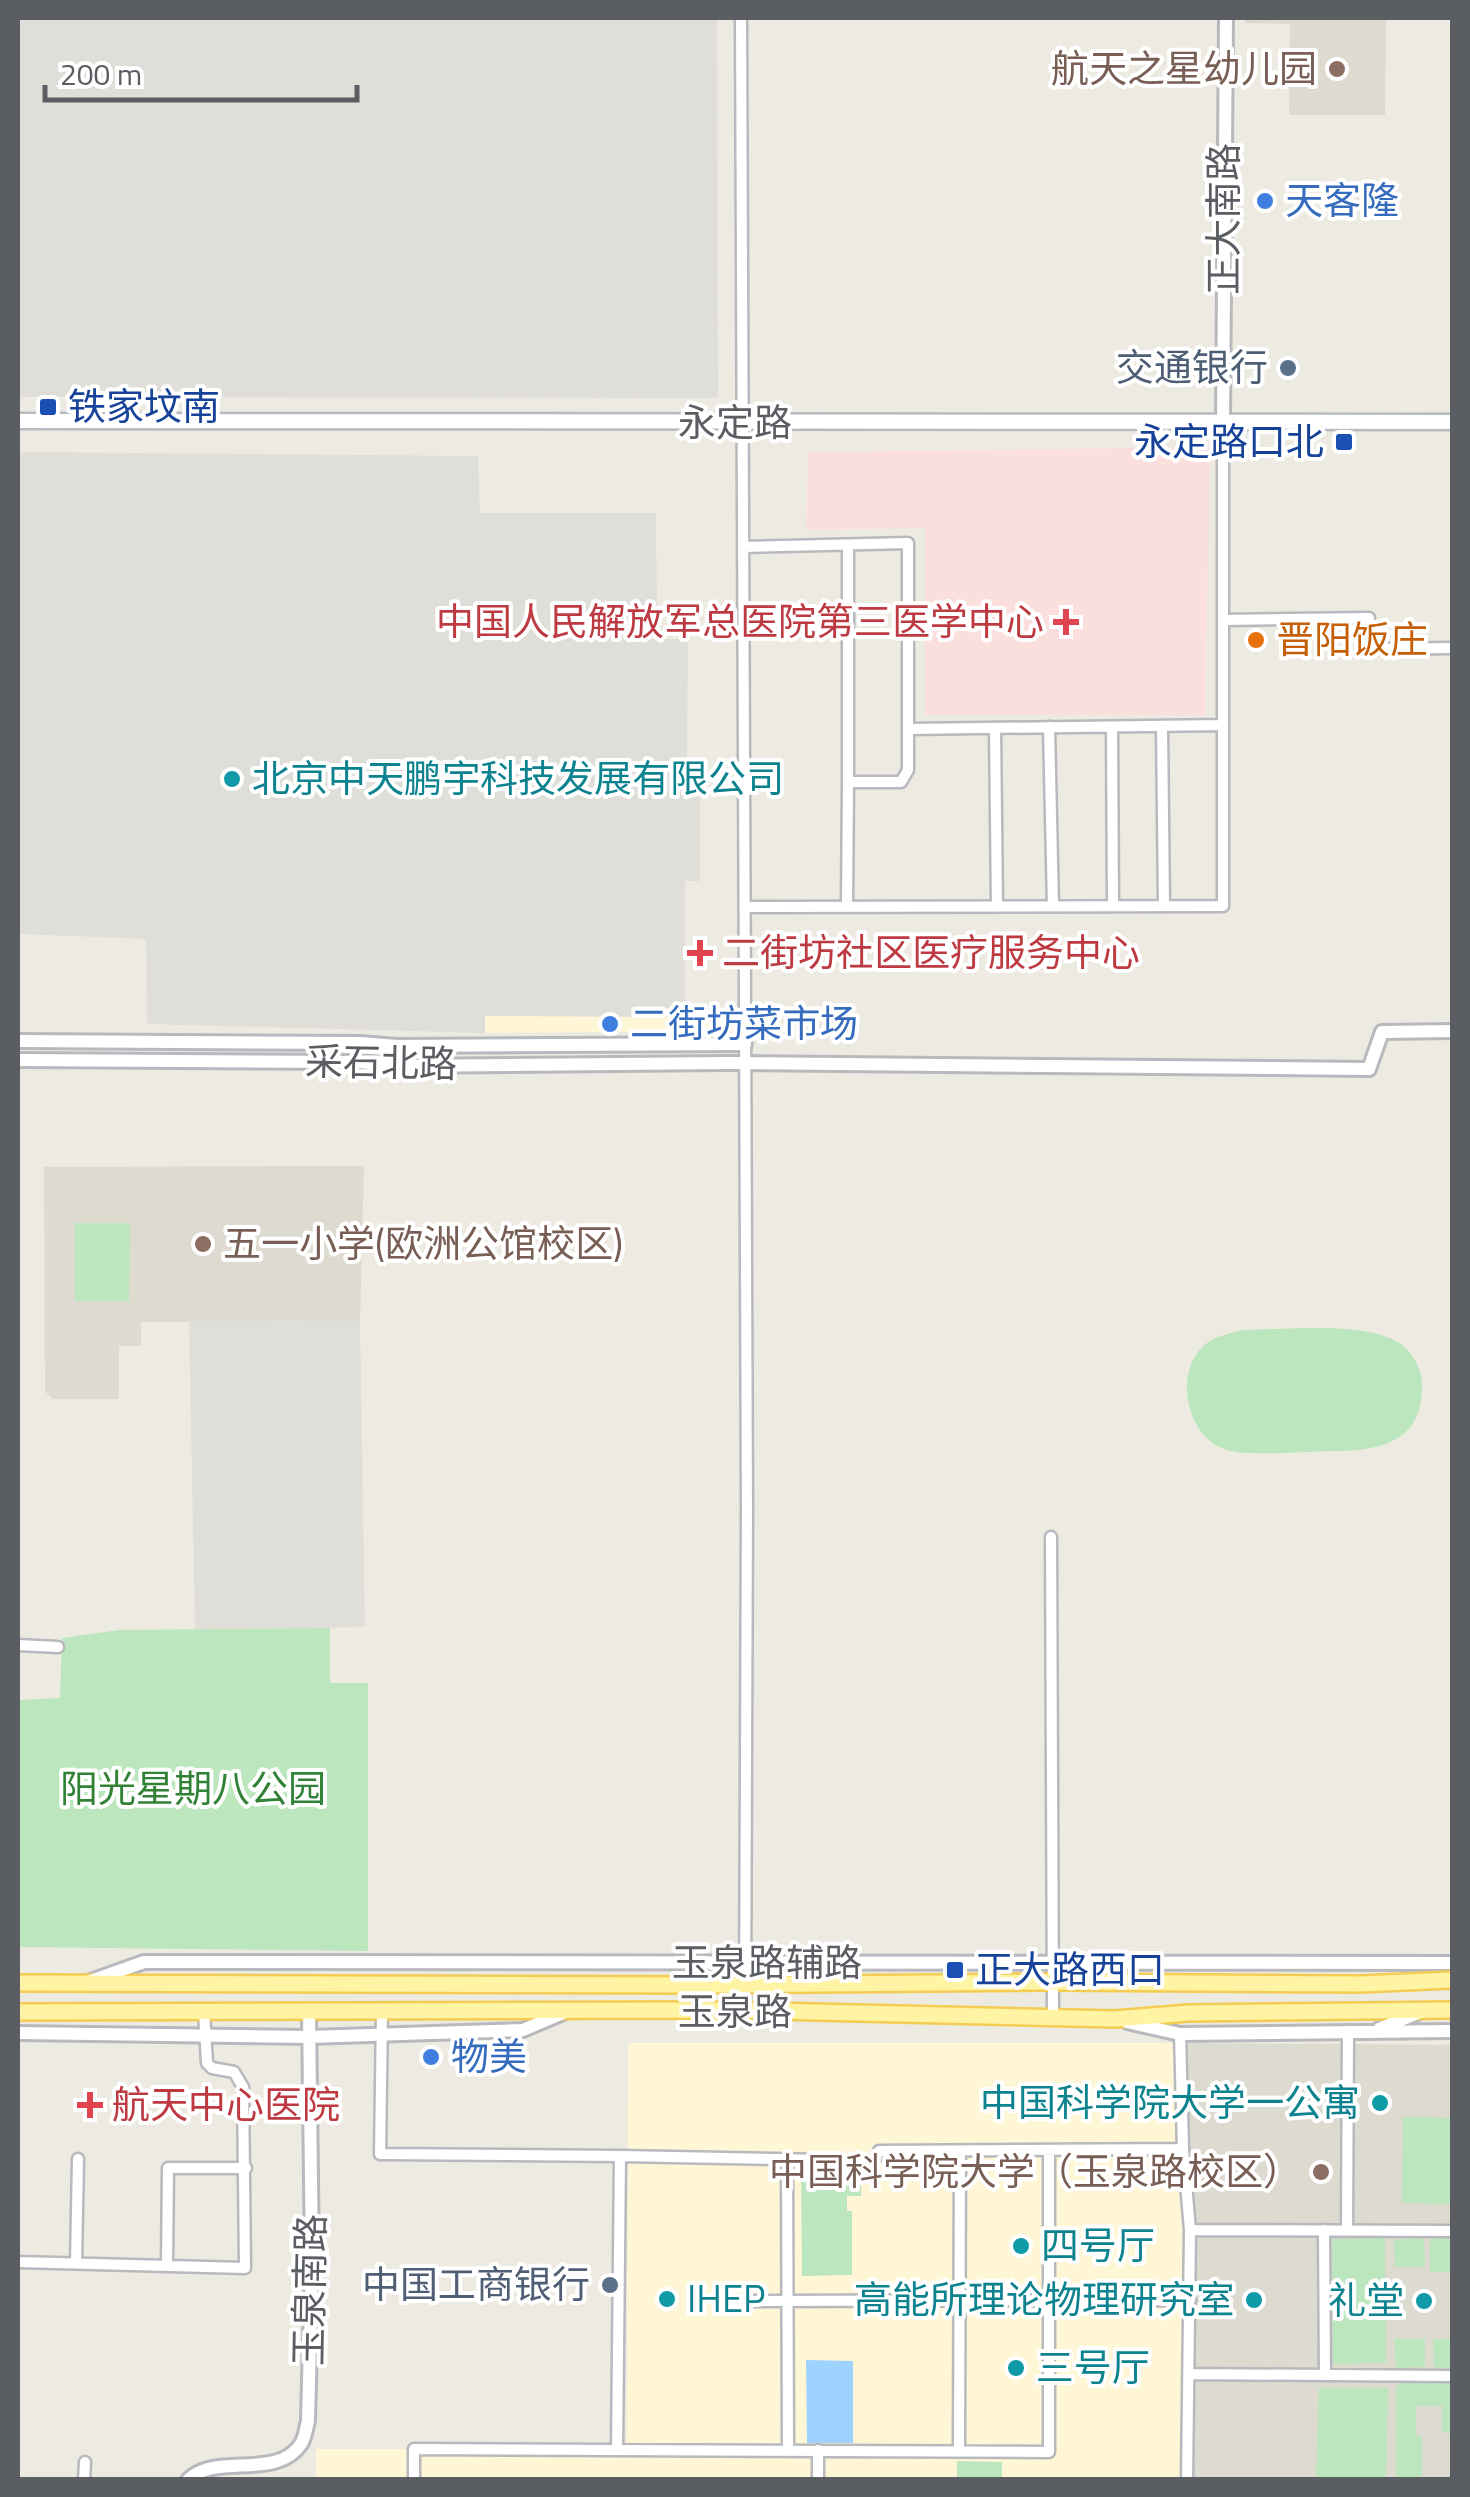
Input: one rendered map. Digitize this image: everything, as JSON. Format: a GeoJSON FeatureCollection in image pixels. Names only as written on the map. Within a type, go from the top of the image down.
{"type":"FeatureCollection","features":[{"type":"Feature","properties":{"kind":"main road","name":"永定路"},"geometry":{"type":"LineString","coordinates":[[18,422],[1452,422]]}},
{"type":"Feature","properties":{"kind":"main road","name":"玉泉路"},"geometry":{"type":"LineString","coordinates":[[18,1982],[706,1985],[1360,1984],[1452,1980]]}},
{"type":"Feature","properties":{"kind":"main road"},"geometry":{"type":"LineString","coordinates":[[706,1985],[716,2000],[707,2010]]}},
{"type":"Feature","properties":{"kind":"main road","name":"玉泉路"},"geometry":{"type":"LineString","coordinates":[[18,2012],[707,2010],[1115,2019],[1188,2013],[1452,2010]]}},
{"type":"Feature","properties":{"kind":"street"},"geometry":{"type":"LineString","coordinates":[[741,18],[744,2011]]}},
{"type":"Feature","properties":{"kind":"street","name":"正大南路"},"geometry":{"type":"LineString","coordinates":[[1222,420],[1226,18]]}},
{"type":"Feature","properties":{"kind":"street"},"geometry":{"type":"LineString","coordinates":[[745,907],[1222,906],[1222,420]]}},
{"type":"Feature","properties":{"kind":"street"},"geometry":{"type":"LineString","coordinates":[[744,547],[908,544],[908,770],[902,782],[848,782]]}},
{"type":"Feature","properties":{"kind":"street"},"geometry":{"type":"LineString","coordinates":[[847,907],[848,545]]}},
{"type":"Feature","properties":{"kind":"street"},"geometry":{"type":"LineString","coordinates":[[1223,620],[1369,618],[1370,649],[1452,648]]}},
{"type":"Feature","properties":{"kind":"street"},"geometry":{"type":"LineString","coordinates":[[908,729],[1223,725]]}},
{"type":"Feature","properties":{"kind":"street"},"geometry":{"type":"LineString","coordinates":[[1112,726],[1113,906]]}},
{"type":"Feature","properties":{"kind":"street"},"geometry":{"type":"LineString","coordinates":[[1162,726],[1164,906]]}},
{"type":"Feature","properties":{"kind":"street"},"geometry":{"type":"LineString","coordinates":[[1049,727],[1053,906]]}},
{"type":"Feature","properties":{"kind":"street"},"geometry":{"type":"LineString","coordinates":[[996,728],[998,906]]}},
{"type":"Feature","properties":{"kind":"street","name":"采石北路"},"geometry":{"type":"LineString","coordinates":[[18,1060],[360,1062],[398,1066],[745,1064],[1369,1069],[1382,1032],[1452,1031]]}},
{"type":"Feature","properties":{"kind":"street","name":"采石北路"},"geometry":{"type":"LineString","coordinates":[[18,1042],[745,1044]]}},
{"type":"Feature","properties":{"kind":"street"},"geometry":{"type":"LineString","coordinates":[[1051,1537],[1053,2017]]}},
{"type":"Feature","properties":{"kind":"street"},"geometry":{"type":"LineString","coordinates":[[18,1645],[58,1647]]}},
{"type":"Feature","properties":{"kind":"street","name":"玉泉路辅路"},"geometry":{"type":"LineString","coordinates":[[85,1983],[144,1962],[1452,1963]]}},
{"type":"Feature","properties":{"kind":"street"},"geometry":{"type":"LineString","coordinates":[[1372,2032],[1422,2011]]}},
{"type":"Feature","properties":{"kind":"street"},"geometry":{"type":"LineString","coordinates":[[18,2262],[245,2268],[246,2168],[241,2080],[234,2072],[212,2068],[207,2063],[204,2012]]}},
{"type":"Feature","properties":{"kind":"street","name":"玉泉南路"},"geometry":{"type":"LineString","coordinates":[[188,2480],[209,2468],[268,2462],[287,2456],[301,2444],[308,2421],[312,2262],[308,2012]]}},
{"type":"Feature","properties":{"kind":"street"},"geometry":{"type":"LineString","coordinates":[[382,2013],[380,2154],[874,2161],[879,2152],[1183,2149]]}},
{"type":"Feature","properties":{"kind":"street"},"geometry":{"type":"LineString","coordinates":[[18,2033],[382,2036],[523,2030],[563,2013]]}},
{"type":"Feature","properties":{"kind":"street"},"geometry":{"type":"LineString","coordinates":[[1115,2019],[1180,2034],[1452,2031]]}},
{"type":"Feature","properties":{"kind":"street"},"geometry":{"type":"LineString","coordinates":[[1347,2230],[1348,2032]]}},
{"type":"Feature","properties":{"kind":"street"},"geometry":{"type":"LineString","coordinates":[[1180,2034],[1190,2230],[1188,2480]]}},
{"type":"Feature","properties":{"kind":"street"},"geometry":{"type":"LineString","coordinates":[[958,2452],[960,2152]]}},
{"type":"Feature","properties":{"kind":"street"},"geometry":{"type":"LineString","coordinates":[[414,2480],[414,2449],[1049,2452],[1049,2152]]}},
{"type":"Feature","properties":{"kind":"street"},"geometry":{"type":"LineString","coordinates":[[617,2450],[620,2156]]}},
{"type":"Feature","properties":{"kind":"street"},"geometry":{"type":"LineString","coordinates":[[787,2159],[788,2450]]}},
{"type":"Feature","properties":{"kind":"street"},"geometry":{"type":"LineString","coordinates":[[76,2264],[78,2160]]}},
{"type":"Feature","properties":{"kind":"street"},"geometry":{"type":"LineString","coordinates":[[167,2266],[168,2168],[246,2168]]}},
{"type":"Feature","properties":{"kind":"street"},"geometry":{"type":"LineString","coordinates":[[1190,2230],[1452,2231]]}},
{"type":"Feature","properties":{"kind":"street"},"geometry":{"type":"LineString","coordinates":[[1324,2230],[1325,2375]]}},
{"type":"Feature","properties":{"kind":"street"},"geometry":{"type":"LineString","coordinates":[[728,2301],[1190,2300]]}},
{"type":"Feature","properties":{"kind":"street"},"geometry":{"type":"LineString","coordinates":[[1190,2374],[1452,2376]]}},
{"type":"Feature","properties":{"kind":"street"},"geometry":{"type":"LineString","coordinates":[[818,2450],[818,2480]]}},
{"type":"Feature","properties":{"kind":"street"},"geometry":{"type":"LineString","coordinates":[[84,2480],[85,2462]]}},
{"type":"Feature","properties":{"kind":"shaded area"},"geometry":{"type":"Polygon","coordinates":[[[18,18],[717,18],[718,398],[18,397],[18,18]]]}},
{"type":"Feature","properties":{"kind":"shaded area","name":"航天之星幼儿园"},"geometry":{"type":"Polygon","coordinates":[[[1245,18],[1386,18],[1385,115],[1289,115],[1290,24],[1245,23],[1245,18]]]}},
{"type":"Feature","properties":{"kind":"shaded area","name":"中国人民解放军总医院第三医学中心"},"geometry":{"type":"Polygon","coordinates":[[[1210,447],[1205,715],[925,715],[925,528],[806,530],[808,452],[1210,447]]]}},
{"type":"Feature","properties":{"kind":"shaded area"},"geometry":{"type":"Polygon","coordinates":[[[18,452],[478,456],[480,513],[656,513],[657,623],[666,639],[688,639],[687,761],[700,761],[700,881],[685,881],[685,1012],[680,1017],[485,1016],[485,1033],[147,1024],[146,939],[20,934],[18,452]]]}},
{"type":"Feature","properties":{"kind":"shaded area","name":"二街坊菜市场"},"geometry":{"type":"Polygon","coordinates":[[[485,1016],[734,1017],[735,1031],[485,1033],[485,1016]]]}},
{"type":"Feature","properties":{"kind":"shaded area","name":"五一小学(欧洲公馆校区)"},"geometry":{"type":"Polygon","coordinates":[[[364,1166],[360,1321],[141,1322],[141,1346],[119,1346],[119,1399],[52,1399],[45,1391],[44,1167],[364,1166]]]}},
{"type":"Feature","properties":{"kind":"shaded area"},"geometry":{"type":"Polygon","coordinates":[[[360,1321],[365,1627],[195,1630],[189,1322],[360,1321]]]}},
{"type":"Feature","properties":{"kind":"shaded area"},"geometry":{"type":"Polygon","coordinates":[[[628,2043],[1188,2043],[1187,2479],[316,2480],[316,2449],[627,2449],[628,2043]]]}},
{"type":"Feature","properties":{"kind":"shaded area","name":"中国科学院大学（玉泉路校区）"},"geometry":{"type":"Polygon","coordinates":[[[1188,2043],[1452,2045],[1452,2479],[1187,2480],[1188,2043]]]}},
{"type":"Feature","properties":{"kind":"green space"},"geometry":{"type":"Polygon","coordinates":[[[75,1223],[130,1223],[129,1301],[75,1301],[75,1223]]]}},
{"type":"Feature","properties":{"kind":"green space"},"geometry":{"type":"Polygon","coordinates":[[[1346,1329],[1401,1344],[1412,1356],[1422,1378],[1416,1418],[1397,1438],[1369,1448],[1250,1453],[1212,1443],[1192,1416],[1187,1382],[1191,1365],[1199,1350],[1213,1339],[1242,1330],[1346,1329]]]}},
{"type":"Feature","properties":{"kind":"green space","name":"阳光星期八公园"},"geometry":{"type":"Polygon","coordinates":[[[330,1628],[330,1683],[368,1683],[368,1951],[18,1947],[18,1700],[60,1698],[62,1638],[120,1630],[330,1628]]]}},
{"type":"Feature","properties":{"kind":"green space"},"geometry":{"type":"Polygon","coordinates":[[[1403,2117],[1452,2118],[1452,2204],[1402,2203],[1403,2117]]]}},
{"type":"Feature","properties":{"kind":"green space"},"geometry":{"type":"Polygon","coordinates":[[[861,2163],[861,2196],[847,2196],[847,2211],[852,2211],[852,2275],[802,2276],[801,2164],[861,2163]]]}},
{"type":"Feature","properties":{"kind":"green space"},"geometry":{"type":"Polygon","coordinates":[[[1452,2236],[1452,2272],[1430,2272],[1430,2237],[1452,2236]]]}},
{"type":"Feature","properties":{"kind":"green space"},"geometry":{"type":"Polygon","coordinates":[[[1421,2237],[1425,2267],[1395,2267],[1394,2240],[1421,2237]]]}},
{"type":"Feature","properties":{"kind":"green space"},"geometry":{"type":"Polygon","coordinates":[[[1385,2238],[1386,2363],[1333,2364],[1332,2239],[1385,2238]]]}},
{"type":"Feature","properties":{"kind":"green space"},"geometry":{"type":"Polygon","coordinates":[[[1394,2339],[1425,2339],[1425,2367],[1396,2368],[1394,2339]]]}},
{"type":"Feature","properties":{"kind":"green space"},"geometry":{"type":"Polygon","coordinates":[[[1433,2339],[1452,2339],[1452,2369],[1434,2367],[1433,2339]]]}},
{"type":"Feature","properties":{"kind":"green space"},"geometry":{"type":"Polygon","coordinates":[[[1405,2379],[1452,2381],[1452,2434],[1442,2431],[1442,2406],[1416,2406],[1416,2435],[1422,2436],[1422,2479],[1396,2479],[1396,2387],[1405,2379]]]}},
{"type":"Feature","properties":{"kind":"green space"},"geometry":{"type":"Polygon","coordinates":[[[1319,2388],[1388,2388],[1386,2479],[1316,2479],[1319,2388]]]}},
{"type":"Feature","properties":{"kind":"green space"},"geometry":{"type":"Polygon","coordinates":[[[957,2461],[1002,2462],[1002,2479],[957,2479],[957,2461]]]}},
{"type":"Feature","properties":{"kind":"water"},"geometry":{"type":"Polygon","coordinates":[[[806,2360],[853,2361],[853,2443],[807,2443],[806,2360]]]}},
{"type":"Feature","properties":{"kind":"place","name":"航天之星幼儿园"},"geometry":{"type":"Point","coordinates":[1337,69]}},
{"type":"Feature","properties":{"kind":"place","name":"天客隆"},"geometry":{"type":"Point","coordinates":[1265,201]}},
{"type":"Feature","properties":{"kind":"place","name":"交通银行"},"geometry":{"type":"Point","coordinates":[1288,368]}},
{"type":"Feature","properties":{"kind":"place","name":"铁家坟南"},"geometry":{"type":"Point","coordinates":[48,407]}},
{"type":"Feature","properties":{"kind":"place","name":"永定路口北"},"geometry":{"type":"Point","coordinates":[1344,442]}},
{"type":"Feature","properties":{"kind":"place","name":"中国人民解放军总医院第三医学中心"},"geometry":{"type":"Point","coordinates":[1066,622]}},
{"type":"Feature","properties":{"kind":"place","name":"晋阳饭庄"},"geometry":{"type":"Point","coordinates":[1256,640]}},
{"type":"Feature","properties":{"kind":"place","name":"北京中天鹏宇科技发展有限公司"},"geometry":{"type":"Point","coordinates":[232,779]}},
{"type":"Feature","properties":{"kind":"place","name":"二街坊社区医疗服务中心"},"geometry":{"type":"Point","coordinates":[700,953]}},
{"type":"Feature","properties":{"kind":"place","name":"二街坊菜市场"},"geometry":{"type":"Point","coordinates":[610,1024]}},
{"type":"Feature","properties":{"kind":"place","name":"五一小学(欧洲公馆校区)"},"geometry":{"type":"Point","coordinates":[203,1244]}},
{"type":"Feature","properties":{"kind":"place","name":"正大路西口"},"geometry":{"type":"Point","coordinates":[955,1970]}},
{"type":"Feature","properties":{"kind":"place","name":"物美"},"geometry":{"type":"Point","coordinates":[431,2057]}},
{"type":"Feature","properties":{"kind":"place","name":"中国科学院大学一公寓"},"geometry":{"type":"Point","coordinates":[1380,2103]}},
{"type":"Feature","properties":{"kind":"place","name":"航天中心医院"},"geometry":{"type":"Point","coordinates":[90,2105]}},
{"type":"Feature","properties":{"kind":"place","name":"中国科学院大学（玉泉路校区）"},"geometry":{"type":"Point","coordinates":[1321,2172]}},
{"type":"Feature","properties":{"kind":"place","name":"四号厅"},"geometry":{"type":"Point","coordinates":[1021,2246]}},
{"type":"Feature","properties":{"kind":"place","name":"中国工商银行"},"geometry":{"type":"Point","coordinates":[610,2285]}},
{"type":"Feature","properties":{"kind":"place","name":"IHEP"},"geometry":{"type":"Point","coordinates":[667,2299]}},
{"type":"Feature","properties":{"kind":"place","name":"高能所理论物理研究室"},"geometry":{"type":"Point","coordinates":[1254,2300]}},
{"type":"Feature","properties":{"kind":"place","name":"礼堂"},"geometry":{"type":"Point","coordinates":[1424,2301]}},
{"type":"Feature","properties":{"kind":"place","name":"三号厅"},"geometry":{"type":"Point","coordinates":[1016,2368]}}]}
